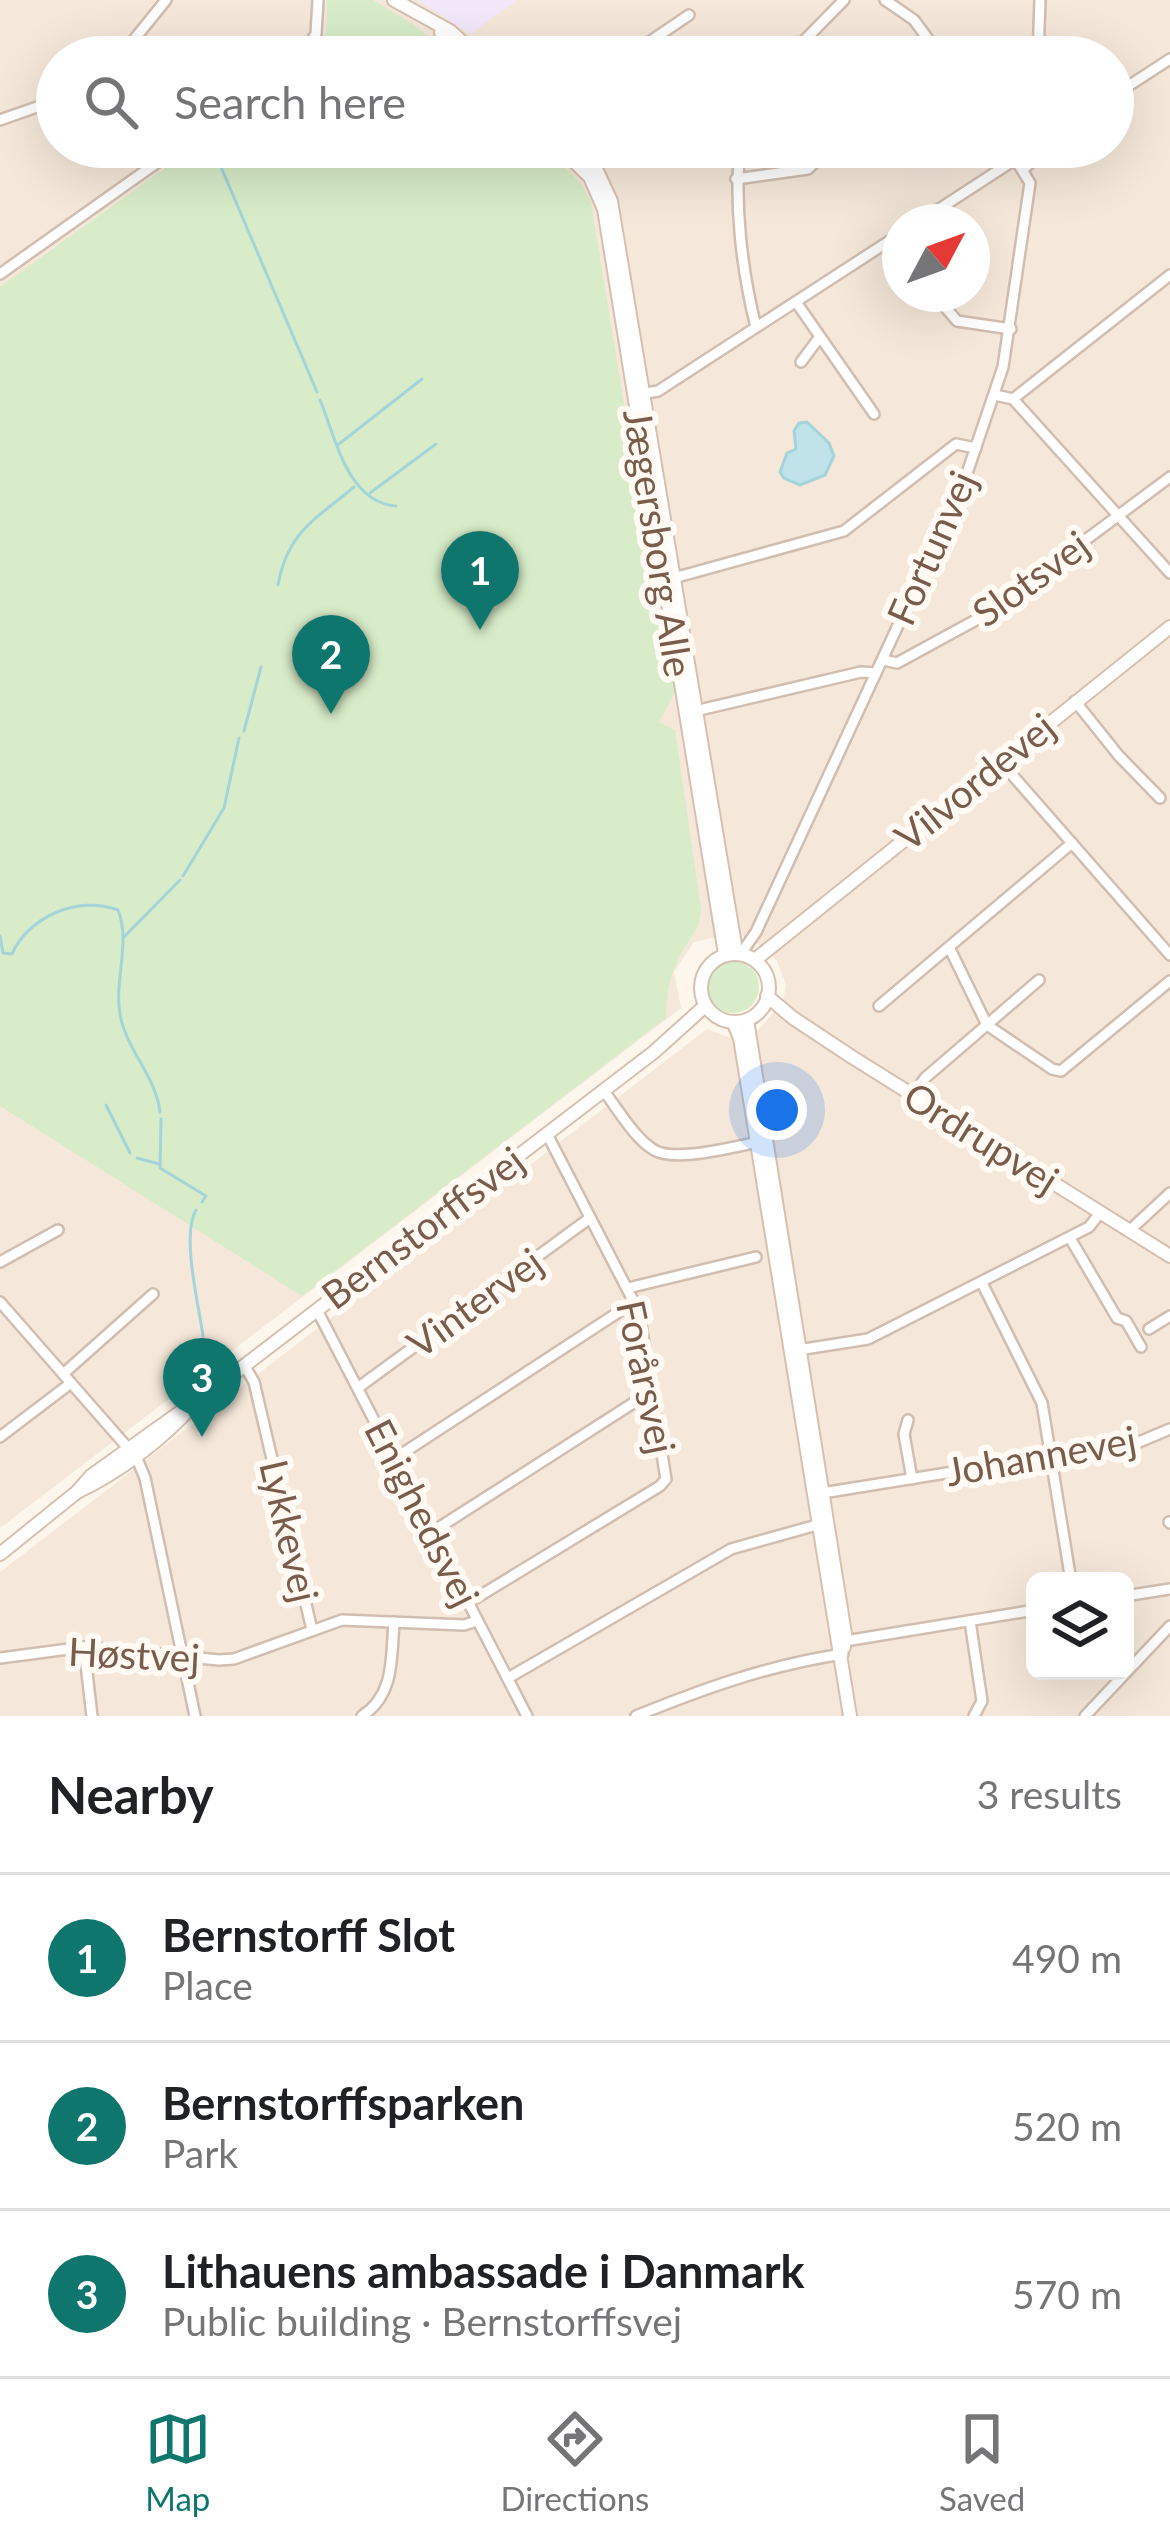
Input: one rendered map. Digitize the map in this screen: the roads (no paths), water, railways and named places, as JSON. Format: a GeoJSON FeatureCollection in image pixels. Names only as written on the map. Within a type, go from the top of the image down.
{"type":"FeatureCollection","features":[{"type":"Feature","properties":{"kind":"street"},"geometry":{"type":"LineString","coordinates":[[137,36],[166,0]]}},
{"type":"Feature","properties":{"kind":"street"},"geometry":{"type":"LineString","coordinates":[[315,36],[318,0]]}},
{"type":"Feature","properties":{"kind":"street"},"geometry":{"type":"LineString","coordinates":[[394,0],[455,36]]}},
{"type":"Feature","properties":{"kind":"street"},"geometry":{"type":"LineString","coordinates":[[809,36],[844,0]]}},
{"type":"Feature","properties":{"kind":"street"},"geometry":{"type":"LineString","coordinates":[[885,0],[914,20],[926,36]]}},
{"type":"Feature","properties":{"kind":"street"},"geometry":{"type":"LineString","coordinates":[[1038,36],[1040,0]]}},
{"type":"Feature","properties":{"kind":"street"},"geometry":{"type":"LineString","coordinates":[[658,36],[689,15]]}},
{"type":"Feature","properties":{"kind":"street"},"geometry":{"type":"LineString","coordinates":[[427,20],[444,36]]}},
{"type":"Feature","properties":{"kind":"street"},"geometry":{"type":"LineString","coordinates":[[1134,82],[1170,59]]}},
{"type":"Feature","properties":{"kind":"street"},"geometry":{"type":"LineString","coordinates":[[0,120],[36,107]]}},
{"type":"Feature","properties":{"kind":"street"},"geometry":{"type":"LineString","coordinates":[[0,274],[149,168]]}},
{"type":"Feature","properties":{"kind":"street","name":"Jægersborg Alle"},"geometry":{"type":"LineString","coordinates":[[581,168],[600,195],[639,394]]}},
{"type":"Feature","properties":{"kind":"street","name":"Jægersborg Alle"},"geometry":{"type":"LineString","coordinates":[[594,168],[610,195],[669,579],[745,957]]}},
{"type":"Feature","properties":{"kind":"street"},"geometry":{"type":"LineString","coordinates":[[737,168],[756,327]]}},
{"type":"Feature","properties":{"kind":"street"},"geometry":{"type":"LineString","coordinates":[[736,179],[809,168]]}},
{"type":"Feature","properties":{"kind":"street"},"geometry":{"type":"LineString","coordinates":[[947,204],[1002,168]]}},
{"type":"Feature","properties":{"kind":"street","name":"Fortunvej"},"geometry":{"type":"LineString","coordinates":[[745,957],[976,448],[1009,350],[1030,182],[1024,169]]}},
{"type":"Feature","properties":{"kind":"street"},"geometry":{"type":"LineString","coordinates":[[639,394],[658,391],[882,246]]}},
{"type":"Feature","properties":{"kind":"street"},"geometry":{"type":"LineString","coordinates":[[1013,399],[1170,275]]}},
{"type":"Feature","properties":{"kind":"street"},"geometry":{"type":"LineString","coordinates":[[796,302],[874,414]]}},
{"type":"Feature","properties":{"kind":"street"},"geometry":{"type":"LineString","coordinates":[[947,312],[962,323],[1011,329]]}},
{"type":"Feature","properties":{"kind":"street"},"geometry":{"type":"LineString","coordinates":[[801,362],[819,338]]}},
{"type":"Feature","properties":{"kind":"street"},"geometry":{"type":"LineString","coordinates":[[994,395],[1013,399],[1170,573]]}},
{"type":"Feature","properties":{"kind":"street"},"geometry":{"type":"LineString","coordinates":[[669,579],[844,531],[956,444],[976,448]]}},
{"type":"Feature","properties":{"kind":"street","name":"Slotsvej"},"geometry":{"type":"LineString","coordinates":[[883,659],[897,663],[967,626],[1170,477]]}},
{"type":"Feature","properties":{"kind":"street","name":"Jægersborg Alle"},"geometry":{"type":"LineString","coordinates":[[669,579],[745,957]]}},
{"type":"Feature","properties":{"kind":"street","name":"Vilvordevej"},"geometry":{"type":"LineString","coordinates":[[745,957],[783,940],[1170,627]]}},
{"type":"Feature","properties":{"kind":"street"},"geometry":{"type":"LineString","coordinates":[[695,711],[876,673]]}},
{"type":"Feature","properties":{"kind":"street"},"geometry":{"type":"LineString","coordinates":[[1076,700],[1119,756],[1160,798]]}},
{"type":"Feature","properties":{"kind":"street"},"geometry":{"type":"LineString","coordinates":[[1000,760],[1170,955]]}},
{"type":"Feature","properties":{"kind":"street"},"geometry":{"type":"LineString","coordinates":[[879,1006],[1072,843]]}},
{"type":"Feature","properties":{"kind":"street"},"geometry":{"type":"LineString","coordinates":[[950,947],[987,1025],[1061,1071],[1170,981]]}},
{"type":"Feature","properties":{"kind":"street"},"geometry":{"type":"LineString","coordinates":[[745,957],[767,976],[764,1002],[741,1022],[708,1010],[701,988],[704,976],[745,957]]}},
{"type":"Feature","properties":{"kind":"street"},"geometry":{"type":"LineString","coordinates":[[913,1095],[926,1078],[1039,980]]}},
{"type":"Feature","properties":{"kind":"street","name":"Ordrupvej"},"geometry":{"type":"LineString","coordinates":[[764,1002],[1170,1256]]}},
{"type":"Feature","properties":{"kind":"street","name":"Bernstorffsvej"},"geometry":{"type":"LineString","coordinates":[[2,1550],[173,1414],[193,1405],[708,1010]]}},
{"type":"Feature","properties":{"kind":"street"},"geometry":{"type":"LineString","coordinates":[[741,1022],[850,1716]]}},
{"type":"Feature","properties":{"kind":"street"},"geometry":{"type":"LineString","coordinates":[[603,1090],[645,1143],[659,1153],[674,1156],[761,1142]]}},
{"type":"Feature","properties":{"kind":"street","name":"Forårsvej"},"geometry":{"type":"LineString","coordinates":[[469,1603],[660,1486],[666,1472],[634,1302],[547,1133]]}},
{"type":"Feature","properties":{"kind":"street"},"geometry":{"type":"LineString","coordinates":[[1129,1231],[1170,1193]]}},
{"type":"Feature","properties":{"kind":"street"},"geometry":{"type":"LineString","coordinates":[[795,1351],[868,1339],[1070,1238],[1089,1227],[1100,1213]]}},
{"type":"Feature","properties":{"kind":"street","name":"Vintervej"},"geometry":{"type":"LineString","coordinates":[[359,1387],[590,1218]]}},
{"type":"Feature","properties":{"kind":"street"},"geometry":{"type":"LineString","coordinates":[[0,1262],[58,1230]]}},
{"type":"Feature","properties":{"kind":"street"},"geometry":{"type":"LineString","coordinates":[[1070,1238],[1117,1318],[1126,1321],[1142,1347]]}},
{"type":"Feature","properties":{"kind":"street"},"geometry":{"type":"LineString","coordinates":[[628,1288],[740,1256],[756,1257]]}},
{"type":"Feature","properties":{"kind":"street"},"geometry":{"type":"LineString","coordinates":[[982,1283],[1042,1403],[1069,1572]]}},
{"type":"Feature","properties":{"kind":"street"},"geometry":{"type":"LineString","coordinates":[[0,1437],[153,1294]]}},
{"type":"Feature","properties":{"kind":"street"},"geometry":{"type":"LineString","coordinates":[[0,1302],[5,1316],[132,1451],[145,1478],[195,1716]]}},
{"type":"Feature","properties":{"kind":"street"},"geometry":{"type":"LineString","coordinates":[[394,1459],[634,1302]]}},
{"type":"Feature","properties":{"kind":"street","name":"Enighedsvej"},"geometry":{"type":"LineString","coordinates":[[317,1310],[527,1716]]}},
{"type":"Feature","properties":{"kind":"street"},"geometry":{"type":"LineString","coordinates":[[1149,1329],[1170,1316]]}},
{"type":"Feature","properties":{"kind":"street","name":"Lykkevej"},"geometry":{"type":"LineString","coordinates":[[244,1365],[254,1382],[312,1630]]}},
{"type":"Feature","properties":{"kind":"street"},"geometry":{"type":"LineString","coordinates":[[431,1532],[652,1391]]}},
{"type":"Feature","properties":{"kind":"street","name":"Johannevej"},"geometry":{"type":"LineString","coordinates":[[908,1420],[904,1434],[911,1479]]}},
{"type":"Feature","properties":{"kind":"street","name":"Johannevej"},"geometry":{"type":"LineString","coordinates":[[818,1494],[1139,1442],[1170,1429]]}},
{"type":"Feature","properties":{"kind":"street"},"geometry":{"type":"LineString","coordinates":[[508,1678],[731,1549],[823,1523]]}},
{"type":"Feature","properties":{"kind":"street"},"geometry":{"type":"LineString","coordinates":[[1134,1595],[1170,1589]]}},
{"type":"Feature","properties":{"kind":"street"},"geometry":{"type":"LineString","coordinates":[[636,1716],[726,1679],[784,1663],[1026,1612]]}},
{"type":"Feature","properties":{"kind":"street","name":"Høstvej"},"geometry":{"type":"LineString","coordinates":[[0,1658],[84,1647],[234,1659],[342,1620],[477,1621]]}},
{"type":"Feature","properties":{"kind":"street"},"geometry":{"type":"LineString","coordinates":[[970,1621],[982,1701],[974,1716]]}},
{"type":"Feature","properties":{"kind":"street"},"geometry":{"type":"LineString","coordinates":[[362,1716],[378,1704],[388,1682],[394,1622]]}},
{"type":"Feature","properties":{"kind":"street"},"geometry":{"type":"LineString","coordinates":[[1085,1716],[1170,1627]]}},
{"type":"Feature","properties":{"kind":"street"},"geometry":{"type":"LineString","coordinates":[[84,1647],[92,1716]]}},
{"type":"Feature","properties":{"kind":"water"},"geometry":{"type":"Polygon","coordinates":[[[807,422],[829,443],[834,456],[825,475],[800,485],[780,472],[787,453],[796,449],[794,431],[799,423],[807,422]]]}},
{"type":"Feature","properties":{"kind":"waterway"},"geometry":{"type":"LineString","coordinates":[[221,168],[317,392]]}},
{"type":"Feature","properties":{"kind":"waterway"},"geometry":{"type":"LineString","coordinates":[[339,444],[422,379]]}},
{"type":"Feature","properties":{"kind":"waterway"},"geometry":{"type":"LineString","coordinates":[[320,400],[355,481],[379,502],[396,506]]}},
{"type":"Feature","properties":{"kind":"waterway"},"geometry":{"type":"LineString","coordinates":[[370,493],[436,444]]}},
{"type":"Feature","properties":{"kind":"waterway"},"geometry":{"type":"LineString","coordinates":[[278,585],[296,539],[354,487]]}},
{"type":"Feature","properties":{"kind":"waterway"},"geometry":{"type":"LineString","coordinates":[[244,731],[261,667]]}},
{"type":"Feature","properties":{"kind":"waterway"},"geometry":{"type":"LineString","coordinates":[[183,876],[224,808],[239,738]]}},
{"type":"Feature","properties":{"kind":"waterway"},"geometry":{"type":"LineString","coordinates":[[123,938],[180,880]]}},
{"type":"Feature","properties":{"kind":"waterway"},"geometry":{"type":"LineString","coordinates":[[0,936],[3,953],[12,954],[30,929],[56,912],[87,905],[118,910],[123,935],[120,1014],[160,1112]]}},
{"type":"Feature","properties":{"kind":"waterway"},"geometry":{"type":"LineString","coordinates":[[106,1105],[130,1153]]}},
{"type":"Feature","properties":{"kind":"waterway"},"geometry":{"type":"LineString","coordinates":[[161,1119],[160,1168],[206,1196],[202,1202]]}},
{"type":"Feature","properties":{"kind":"waterway"},"geometry":{"type":"LineString","coordinates":[[137,1158],[159,1164]]}},
{"type":"Feature","properties":{"kind":"waterway"},"geometry":{"type":"LineString","coordinates":[[196,1210],[190,1236],[203,1336]]}},
{"type":"Feature","properties":{"kind":"place","name":"Bernstorff Slot"},"geometry":{"type":"Point","coordinates":[480,630]}},
{"type":"Feature","properties":{"kind":"place","name":"Bernstorffsparken"},"geometry":{"type":"Point","coordinates":[331,714]}},
{"type":"Feature","properties":{"kind":"place","name":"Lithauens ambassade i Danmark"},"geometry":{"type":"Point","coordinates":[202,1437]}}]}
